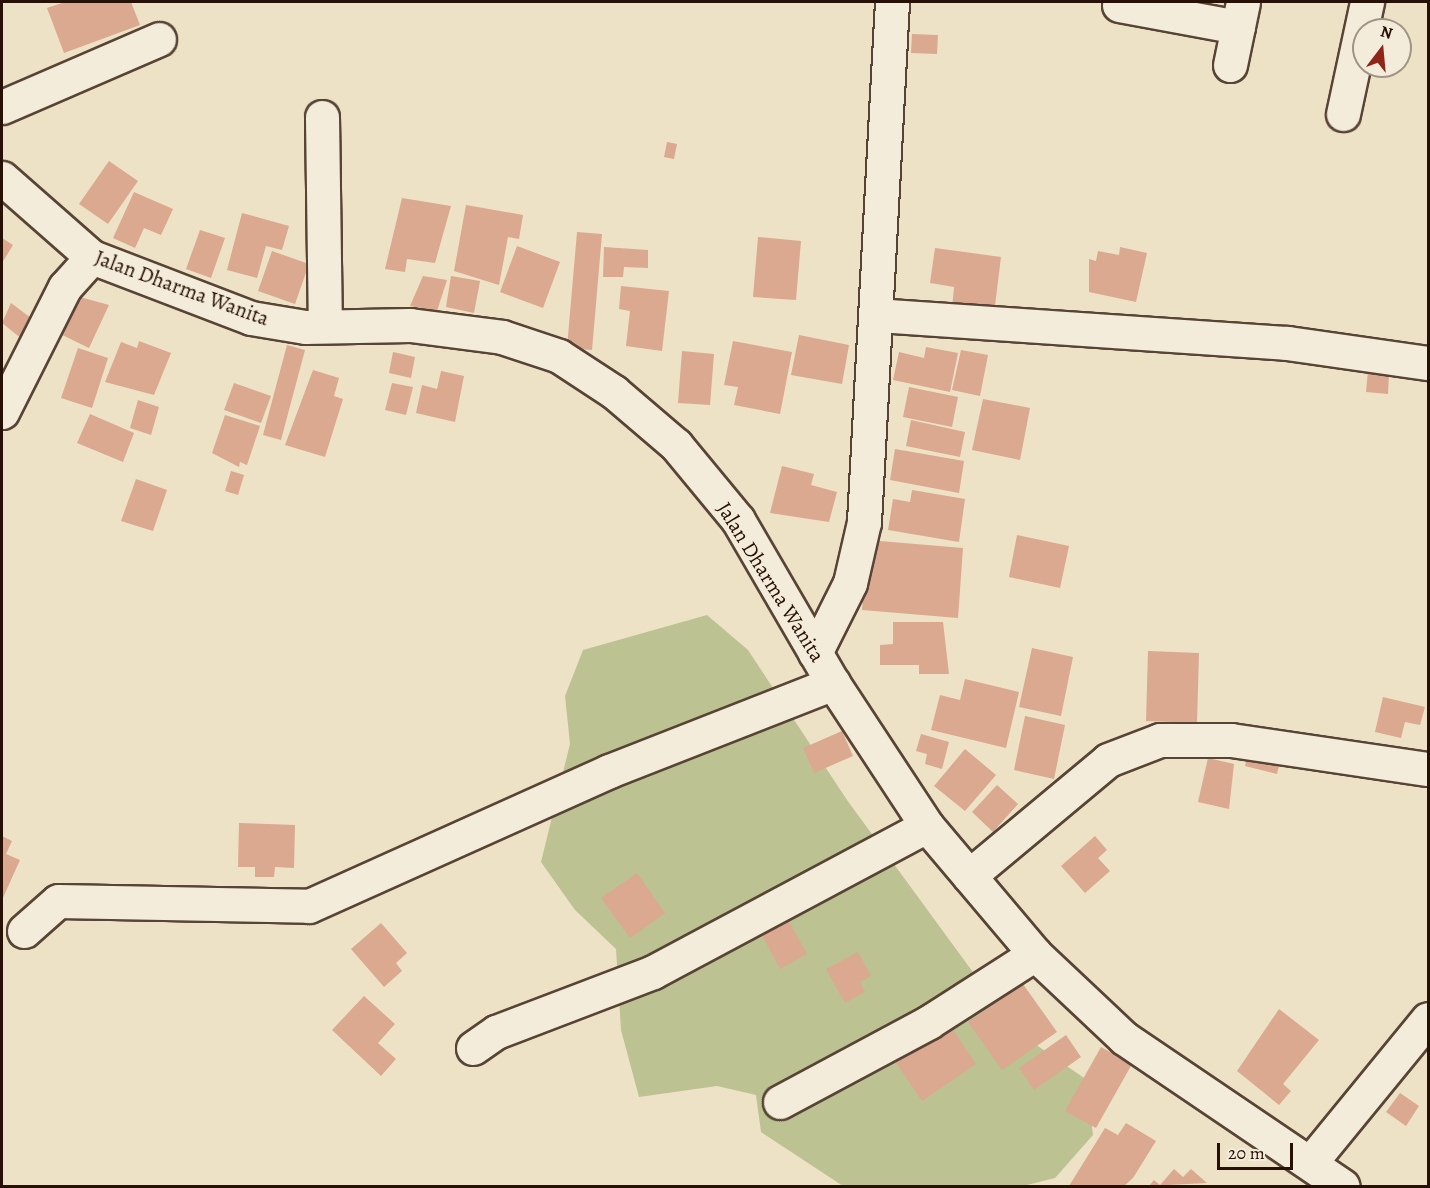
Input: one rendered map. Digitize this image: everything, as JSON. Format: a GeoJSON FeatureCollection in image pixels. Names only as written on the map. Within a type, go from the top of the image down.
{"type":"FeatureCollection","features":[{"type":"Feature","properties":{"kind":"street"},"geometry":{"type":"LineString","coordinates":[[815,653],[850,583],[864,522],[892,2]]}},
{"type":"Feature","properties":{"kind":"street"},"geometry":{"type":"LineString","coordinates":[[1343,114],[1367,2]]}},
{"type":"Feature","properties":{"kind":"street"},"geometry":{"type":"LineString","coordinates":[[1119,5],[1240,14],[1230,65]]}},
{"type":"Feature","properties":{"kind":"street"},"geometry":{"type":"LineString","coordinates":[[2,107],[159,39]]}},
{"type":"Feature","properties":{"kind":"street"},"geometry":{"type":"LineString","coordinates":[[322,117],[325,326]]}},
{"type":"Feature","properties":{"kind":"street","name":"Jalan Dharma Wanita"},"geometry":{"type":"LineString","coordinates":[[2,178],[92,257],[251,318],[325,326],[410,325],[502,337],[559,357],[614,392],[676,445],[738,520],[833,683],[927,826],[1035,954],[1124,1038],[1343,1186]]}},
{"type":"Feature","properties":{"kind":"street"},"geometry":{"type":"LineString","coordinates":[[2,412],[65,287],[92,257]]}},
{"type":"Feature","properties":{"kind":"street"},"geometry":{"type":"LineString","coordinates":[[876,315],[1287,344],[1428,363]]}},
{"type":"Feature","properties":{"kind":"street"},"geometry":{"type":"LineString","coordinates":[[24,931],[58,901],[309,906],[609,771],[833,683]]}},
{"type":"Feature","properties":{"kind":"street"},"geometry":{"type":"LineString","coordinates":[[969,876],[1108,760],[1160,740],[1231,740],[1428,769]]}},
{"type":"Feature","properties":{"kind":"street"},"geometry":{"type":"LineString","coordinates":[[473,1048],[496,1032],[653,972],[927,826]]}},
{"type":"Feature","properties":{"kind":"street"},"geometry":{"type":"LineString","coordinates":[[780,1102],[929,1022],[1035,954]]}},
{"type":"Feature","properties":{"kind":"street"},"geometry":{"type":"LineString","coordinates":[[1310,1162],[1428,1019]]}},
{"type":"Feature","properties":{"kind":"green space"},"geometry":{"type":"Polygon","coordinates":[[[707,615],[748,650],[847,800],[1016,1031],[1087,1080],[1093,1135],[1055,1178],[1023,1186],[843,1186],[761,1132],[756,1095],[717,1086],[639,1097],[621,1030],[616,949],[575,910],[541,862],[570,744],[565,696],[583,650],[707,615]]]}},
{"type":"Feature","properties":{"kind":"building"},"geometry":{"type":"Polygon","coordinates":[[[65,2],[131,2],[140,25],[64,53],[47,8],[65,2]]]}},
{"type":"Feature","properties":{"kind":"building"},"geometry":{"type":"Polygon","coordinates":[[[912,34],[938,35],[937,54],[911,53],[912,34]]]}},
{"type":"Feature","properties":{"kind":"building"},"geometry":{"type":"Polygon","coordinates":[[[667,142],[677,144],[674,159],[664,157],[667,142]]]}},
{"type":"Feature","properties":{"kind":"building"},"geometry":{"type":"Polygon","coordinates":[[[109,161],[138,181],[108,224],[79,204],[109,161]]]}},
{"type":"Feature","properties":{"kind":"building"},"geometry":{"type":"Polygon","coordinates":[[[134,192],[173,209],[161,235],[144,228],[135,248],[113,238],[134,192]]]}},
{"type":"Feature","properties":{"kind":"building"},"geometry":{"type":"Polygon","coordinates":[[[402,198],[451,206],[435,263],[407,259],[405,272],[385,269],[402,198]]]}},
{"type":"Feature","properties":{"kind":"building"},"geometry":{"type":"Polygon","coordinates":[[[466,205],[523,215],[519,239],[508,237],[499,285],[454,271],[466,205]]]}},
{"type":"Feature","properties":{"kind":"building"},"geometry":{"type":"Polygon","coordinates":[[[242,213],[289,226],[282,250],[266,246],[257,278],[227,270],[242,213]]]}},
{"type":"Feature","properties":{"kind":"building"},"geometry":{"type":"Polygon","coordinates":[[[200,230],[225,238],[211,278],[186,269],[200,230]]]}},
{"type":"Feature","properties":{"kind":"building"},"geometry":{"type":"Polygon","coordinates":[[[577,232],[602,234],[592,350],[567,348],[577,232]]]}},
{"type":"Feature","properties":{"kind":"building"},"geometry":{"type":"Polygon","coordinates":[[[758,237],[801,241],[796,300],[753,297],[758,237]]]}},
{"type":"Feature","properties":{"kind":"building"},"geometry":{"type":"Polygon","coordinates":[[[2,238],[13,245],[2,263],[2,238]]]}},
{"type":"Feature","properties":{"kind":"building"},"geometry":{"type":"Polygon","coordinates":[[[517,246],[560,262],[543,308],[500,292],[517,246]]]}},
{"type":"Feature","properties":{"kind":"building"},"geometry":{"type":"Polygon","coordinates":[[[604,247],[648,250],[648,268],[624,267],[623,277],[603,277],[604,247]]]}},
{"type":"Feature","properties":{"kind":"building"},"geometry":{"type":"Polygon","coordinates":[[[1120,247],[1147,253],[1136,302],[1089,292],[1089,259],[1096,261],[1098,251],[1119,255],[1120,247]]]}},
{"type":"Feature","properties":{"kind":"building"},"geometry":{"type":"Polygon","coordinates":[[[935,248],[1001,257],[994,314],[952,308],[954,287],[930,283],[935,248]]]}},
{"type":"Feature","properties":{"kind":"building"},"geometry":{"type":"Polygon","coordinates":[[[272,251],[309,264],[295,304],[258,291],[272,251]]]}},
{"type":"Feature","properties":{"kind":"building"},"geometry":{"type":"Polygon","coordinates":[[[423,276],[447,280],[437,311],[410,306],[423,276]]]}},
{"type":"Feature","properties":{"kind":"building"},"geometry":{"type":"Polygon","coordinates":[[[451,276],[480,281],[474,313],[446,307],[451,276]]]}},
{"type":"Feature","properties":{"kind":"building"},"geometry":{"type":"Polygon","coordinates":[[[621,286],[669,291],[662,351],[626,346],[630,311],[619,309],[621,286]]]}},
{"type":"Feature","properties":{"kind":"building"},"geometry":{"type":"Polygon","coordinates":[[[69,294],[109,305],[89,348],[52,330],[69,294]]]}},
{"type":"Feature","properties":{"kind":"building"},"geometry":{"type":"Polygon","coordinates":[[[11,303],[35,321],[22,339],[2,323],[11,303]]]}},
{"type":"Feature","properties":{"kind":"building"},"geometry":{"type":"Polygon","coordinates":[[[799,335],[849,345],[842,384],[791,375],[799,335]]]}},
{"type":"Feature","properties":{"kind":"building"},"geometry":{"type":"Polygon","coordinates":[[[139,341],[171,353],[154,395],[105,382],[121,342],[137,348],[139,341]]]}},
{"type":"Feature","properties":{"kind":"building"},"geometry":{"type":"Polygon","coordinates":[[[733,341],[792,352],[780,414],[734,405],[738,387],[724,385],[733,341]]]}},
{"type":"Feature","properties":{"kind":"building"},"geometry":{"type":"Polygon","coordinates":[[[287,345],[305,350],[281,440],[263,435],[287,345]]]}},
{"type":"Feature","properties":{"kind":"building"},"geometry":{"type":"Polygon","coordinates":[[[926,347],[958,353],[950,392],[893,380],[899,352],[924,358],[926,347]]]}},
{"type":"Feature","properties":{"kind":"building"},"geometry":{"type":"Polygon","coordinates":[[[78,348],[108,358],[92,408],[61,398],[78,348]]]}},
{"type":"Feature","properties":{"kind":"building"},"geometry":{"type":"Polygon","coordinates":[[[961,350],[988,355],[980,396],[952,390],[961,350]]]}},
{"type":"Feature","properties":{"kind":"building"},"geometry":{"type":"Polygon","coordinates":[[[682,351],[714,354],[710,405],[678,403],[682,351]]]}},
{"type":"Feature","properties":{"kind":"building"},"geometry":{"type":"Polygon","coordinates":[[[393,352],[415,357],[411,378],[389,373],[393,352]]]}},
{"type":"Feature","properties":{"kind":"building"},"geometry":{"type":"Polygon","coordinates":[[[313,370],[339,378],[334,396],[343,399],[325,457],[285,445],[313,370]]]}},
{"type":"Feature","properties":{"kind":"building"},"geometry":{"type":"Polygon","coordinates":[[[441,371],[464,376],[455,422],[416,413],[422,385],[437,389],[441,371]]]}},
{"type":"Feature","properties":{"kind":"building"},"geometry":{"type":"Polygon","coordinates":[[[1368,371],[1389,374],[1388,394],[1366,392],[1368,371]]]}},
{"type":"Feature","properties":{"kind":"building"},"geometry":{"type":"Polygon","coordinates":[[[234,383],[271,396],[261,423],[224,410],[234,383]]]}},
{"type":"Feature","properties":{"kind":"building"},"geometry":{"type":"Polygon","coordinates":[[[392,383],[413,387],[406,415],[385,410],[392,383]]]}},
{"type":"Feature","properties":{"kind":"building"},"geometry":{"type":"Polygon","coordinates":[[[909,387],[958,397],[952,427],[903,417],[909,387]]]}},
{"type":"Feature","properties":{"kind":"building"},"geometry":{"type":"Polygon","coordinates":[[[983,399],[1030,408],[1020,460],[972,450],[983,399]]]}},
{"type":"Feature","properties":{"kind":"building"},"geometry":{"type":"Polygon","coordinates":[[[138,400],[159,407],[151,435],[130,428],[138,400]]]}},
{"type":"Feature","properties":{"kind":"building"},"geometry":{"type":"Polygon","coordinates":[[[90,414],[134,433],[123,462],[77,443],[90,414]]]}},
{"type":"Feature","properties":{"kind":"building"},"geometry":{"type":"Polygon","coordinates":[[[225,415],[260,426],[247,465],[240,462],[239,467],[212,453],[225,415]]]}},
{"type":"Feature","properties":{"kind":"building"},"geometry":{"type":"Polygon","coordinates":[[[911,420],[965,432],[960,457],[906,446],[911,420]]]}},
{"type":"Feature","properties":{"kind":"building"},"geometry":{"type":"Polygon","coordinates":[[[895,449],[964,461],[959,493],[890,480],[895,449]]]}},
{"type":"Feature","properties":{"kind":"building"},"geometry":{"type":"Polygon","coordinates":[[[782,466],[814,474],[811,485],[837,492],[829,522],[770,513],[782,466]]]}},
{"type":"Feature","properties":{"kind":"building"},"geometry":{"type":"Polygon","coordinates":[[[231,471],[244,475],[238,495],[225,491],[231,471]]]}},
{"type":"Feature","properties":{"kind":"building"},"geometry":{"type":"Polygon","coordinates":[[[136,479],[167,490],[153,531],[121,521],[136,479]]]}},
{"type":"Feature","properties":{"kind":"building"},"geometry":{"type":"Polygon","coordinates":[[[912,490],[965,499],[959,542],[888,530],[893,499],[910,502],[912,490]]]}},
{"type":"Feature","properties":{"kind":"building"},"geometry":{"type":"Polygon","coordinates":[[[1017,535],[1069,546],[1060,588],[1009,577],[1017,535]]]}},
{"type":"Feature","properties":{"kind":"building"},"geometry":{"type":"Polygon","coordinates":[[[868,540],[963,548],[958,618],[862,610],[868,540]]]}},
{"type":"Feature","properties":{"kind":"building"},"geometry":{"type":"Polygon","coordinates":[[[893,622],[943,622],[949,674],[919,674],[919,665],[880,665],[880,645],[893,644],[893,622]]]}},
{"type":"Feature","properties":{"kind":"building"},"geometry":{"type":"Polygon","coordinates":[[[1032,648],[1073,657],[1061,716],[1019,707],[1032,648]]]}},
{"type":"Feature","properties":{"kind":"building"},"geometry":{"type":"Polygon","coordinates":[[[1148,651],[1199,653],[1197,723],[1146,721],[1148,651]]]}},
{"type":"Feature","properties":{"kind":"building"},"geometry":{"type":"Polygon","coordinates":[[[965,679],[1019,692],[1006,748],[931,730],[940,695],[960,700],[965,679]]]}},
{"type":"Feature","properties":{"kind":"building"},"geometry":{"type":"Polygon","coordinates":[[[1383,697],[1425,707],[1420,725],[1405,722],[1401,738],[1375,732],[1383,697]]]}},
{"type":"Feature","properties":{"kind":"building"},"geometry":{"type":"Polygon","coordinates":[[[1025,716],[1065,725],[1054,779],[1014,770],[1025,716]]]}},
{"type":"Feature","properties":{"kind":"building"},"geometry":{"type":"Polygon","coordinates":[[[842,731],[853,756],[814,773],[803,748],[842,731]]]}},
{"type":"Feature","properties":{"kind":"building"},"geometry":{"type":"Polygon","coordinates":[[[921,734],[949,742],[942,769],[925,764],[927,754],[916,751],[921,734]]]}},
{"type":"Feature","properties":{"kind":"building"},"geometry":{"type":"Polygon","coordinates":[[[1250,745],[1282,753],[1277,774],[1245,766],[1250,745]]]}},
{"type":"Feature","properties":{"kind":"building"},"geometry":{"type":"Polygon","coordinates":[[[965,749],[996,775],[965,811],[934,786],[965,749]]]}},
{"type":"Feature","properties":{"kind":"building"},"geometry":{"type":"Polygon","coordinates":[[[1208,758],[1234,764],[1229,809],[1198,802],[1208,758]]]}},
{"type":"Feature","properties":{"kind":"building"},"geometry":{"type":"Polygon","coordinates":[[[997,785],[1018,804],[993,832],[972,812],[997,785]]]}},
{"type":"Feature","properties":{"kind":"building"},"geometry":{"type":"Polygon","coordinates":[[[239,823],[295,825],[294,868],[275,867],[274,877],[255,877],[255,867],[238,867],[239,823]]]}},
{"type":"Feature","properties":{"kind":"building"},"geometry":{"type":"Polygon","coordinates":[[[2,836],[12,841],[6,854],[20,860],[2,900],[2,836]]]}},
{"type":"Feature","properties":{"kind":"building"},"geometry":{"type":"Polygon","coordinates":[[[1095,836],[1107,850],[1098,858],[1110,871],[1085,893],[1061,866],[1095,836]]]}},
{"type":"Feature","properties":{"kind":"building"},"geometry":{"type":"Polygon","coordinates":[[[637,873],[665,913],[630,938],[601,898],[637,873]]]}},
{"type":"Feature","properties":{"kind":"building"},"geometry":{"type":"Polygon","coordinates":[[[783,911],[807,954],[780,969],[757,926],[783,911]]]}},
{"type":"Feature","properties":{"kind":"building"},"geometry":{"type":"Polygon","coordinates":[[[381,923],[407,953],[396,963],[402,971],[384,987],[351,949],[381,923]]]}},
{"type":"Feature","properties":{"kind":"building"},"geometry":{"type":"Polygon","coordinates":[[[858,952],[871,976],[860,982],[865,992],[845,1003],[826,969],[858,952]]]}},
{"type":"Feature","properties":{"kind":"building"},"geometry":{"type":"Polygon","coordinates":[[[1023,984],[1057,1032],[1002,1070],[968,1022],[1023,984]]]}},
{"type":"Feature","properties":{"kind":"building"},"geometry":{"type":"Polygon","coordinates":[[[364,996],[395,1024],[378,1043],[396,1059],[381,1076],[332,1030],[364,996]]]}},
{"type":"Feature","properties":{"kind":"building"},"geometry":{"type":"Polygon","coordinates":[[[1279,1009],[1319,1040],[1283,1084],[1291,1091],[1279,1105],[1237,1071],[1279,1009]]]}},
{"type":"Feature","properties":{"kind":"building"},"geometry":{"type":"Polygon","coordinates":[[[949,1024],[976,1064],[922,1101],[890,1054],[949,1024]]]}},
{"type":"Feature","properties":{"kind":"building"},"geometry":{"type":"Polygon","coordinates":[[[1066,1035],[1081,1057],[1034,1090],[1019,1068],[1066,1035]]]}},
{"type":"Feature","properties":{"kind":"building"},"geometry":{"type":"Polygon","coordinates":[[[1101,1047],[1132,1064],[1096,1128],[1065,1111],[1101,1047]]]}},
{"type":"Feature","properties":{"kind":"building"},"geometry":{"type":"Polygon","coordinates":[[[1400,1093],[1419,1106],[1406,1126],[1386,1112],[1400,1093]]]}},
{"type":"Feature","properties":{"kind":"building"},"geometry":{"type":"Polygon","coordinates":[[[1126,1123],[1156,1141],[1133,1178],[1124,1186],[1069,1186],[1105,1128],[1118,1135],[1126,1123]]]}},
{"type":"Feature","properties":{"kind":"building"},"geometry":{"type":"Polygon","coordinates":[[[1174,1169],[1183,1177],[1191,1169],[1207,1183],[1149,1186],[1154,1180],[1160,1185],[1174,1169]]]}}]}
